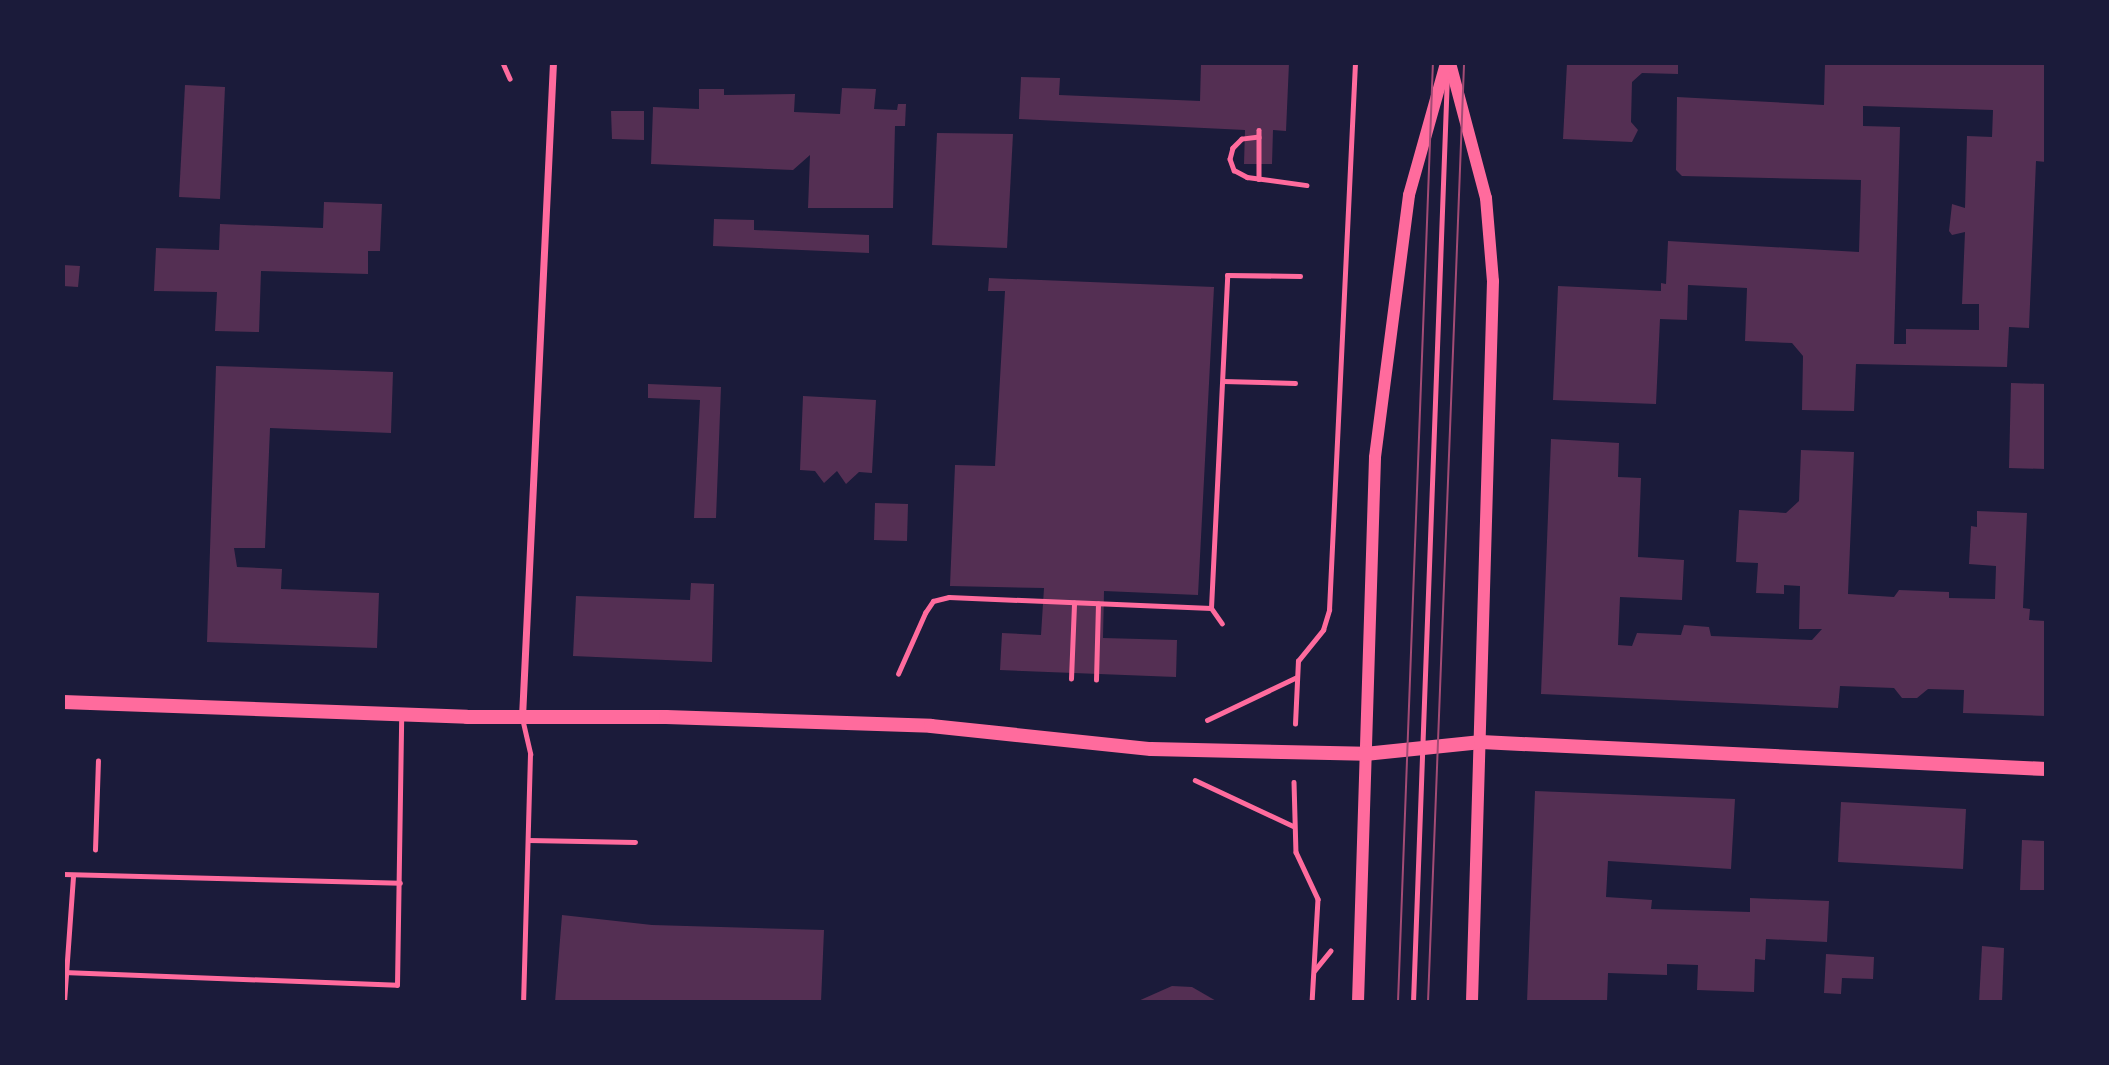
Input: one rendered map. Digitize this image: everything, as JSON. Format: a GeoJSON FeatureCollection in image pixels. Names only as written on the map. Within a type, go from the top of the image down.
{"type":"FeatureCollection","features":[{"type":"Feature","properties":{"kind":"main road"},"geometry":{"type":"LineString","coordinates":[[63,702],[401,715],[930,726],[1151,749],[1365,754],[1481,742],[2046,769]]}},
{"type":"Feature","properties":{"kind":"street"},"geometry":{"type":"LineString","coordinates":[[522,718],[553,63]]}},
{"type":"Feature","properties":{"kind":"street"},"geometry":{"type":"LineString","coordinates":[[1448,63],[1486,198],[1493,281],[1472,1002]]}},
{"type":"Feature","properties":{"kind":"street"},"geometry":{"type":"LineString","coordinates":[[1357,1002],[1380,415],[1409,195],[1448,63]]}},
{"type":"Feature","properties":{"kind":"lane"},"geometry":{"type":"LineString","coordinates":[[1413,1002],[1448,63]]}},
{"type":"Feature","properties":{"kind":"lane"},"geometry":{"type":"LineString","coordinates":[[64,972],[397,985],[401,715]]}},
{"type":"Feature","properties":{"kind":"lane"},"geometry":{"type":"LineString","coordinates":[[522,718],[530,754],[523,1002]]}},
{"type":"Feature","properties":{"kind":"lane"},"geometry":{"type":"LineString","coordinates":[[528,840],[635,842]]}},
{"type":"Feature","properties":{"kind":"lane"},"geometry":{"type":"LineString","coordinates":[[63,874],[400,883]]}},
{"type":"Feature","properties":{"kind":"lane"},"geometry":{"type":"LineString","coordinates":[[64,1002],[64,972],[73,875]]}},
{"type":"Feature","properties":{"kind":"path"},"geometry":{"type":"LineString","coordinates":[[503,63],[510,79]]}},
{"type":"Feature","properties":{"kind":"path"},"geometry":{"type":"LineString","coordinates":[[1295,716],[1298,661],[1323,630],[1329,610],[1355,63]]}},
{"type":"Feature","properties":{"kind":"path"},"geometry":{"type":"LineString","coordinates":[[1259,130],[1259,179]]}},
{"type":"Feature","properties":{"kind":"path"},"geometry":{"type":"LineString","coordinates":[[1259,138],[1242,139],[1230,159],[1240,175],[1306,185]]}},
{"type":"Feature","properties":{"kind":"path"},"geometry":{"type":"LineString","coordinates":[[1223,624],[1211,608],[1227,275],[1300,276]]}},
{"type":"Feature","properties":{"kind":"path"},"geometry":{"type":"LineString","coordinates":[[1223,381],[1295,383]]}},
{"type":"Feature","properties":{"kind":"path"},"geometry":{"type":"LineString","coordinates":[[898,674],[933,601],[949,597],[1211,608]]}},
{"type":"Feature","properties":{"kind":"path"},"geometry":{"type":"LineString","coordinates":[[1071,679],[1074,603]]}},
{"type":"Feature","properties":{"kind":"path"},"geometry":{"type":"LineString","coordinates":[[1096,680],[1098,604]]}},
{"type":"Feature","properties":{"kind":"path"},"geometry":{"type":"LineString","coordinates":[[1269,688],[1295,678]]}},
{"type":"Feature","properties":{"kind":"path"},"geometry":{"type":"LineString","coordinates":[[1151,749],[1199,782],[1293,825]]}},
{"type":"Feature","properties":{"kind":"path"},"geometry":{"type":"LineString","coordinates":[[1293,788],[1293,825],[1298,857],[1318,899],[1312,1002]]}},
{"type":"Feature","properties":{"kind":"building"},"geometry":{"type":"Polygon","coordinates":[[[1201,63],[1289,63],[1286,131],[1273,130],[1272,164],[1244,164],[1245,130],[1019,119],[1021,77],[1060,78],[1059,95],[1200,101],[1201,63]]]}},
{"type":"Feature","properties":{"kind":"building"},"geometry":{"type":"Polygon","coordinates":[[[1567,63],[1678,63],[1678,74],[1642,73],[1632,82],[1631,122],[1638,130],[1632,142],[1563,139],[1567,63]]]}},
{"type":"Feature","properties":{"kind":"building"},"geometry":{"type":"Polygon","coordinates":[[[1825,63],[2046,63],[2046,162],[2036,161],[2029,328],[2009,327],[2007,367],[1856,364],[1854,411],[1802,410],[1803,356],[1792,343],[1745,341],[1747,288],[1688,285],[1687,320],[1660,319],[1656,404],[1553,400],[1558,286],[1661,291],[1661,283],[1666,284],[1668,241],[1859,252],[1861,180],[1682,176],[1676,170],[1677,97],[1824,105],[1825,63]],[[1863,106],[1863,126],[1900,127],[1894,344],[1906,344],[1906,329],[1979,330],[1979,304],[1962,304],[1965,232],[1952,235],[1949,231],[1952,204],[1965,208],[1967,136],[1992,137],[1993,110],[1863,106]]]}},
{"type":"Feature","properties":{"kind":"building"},"geometry":{"type":"Polygon","coordinates":[[[185,85],[225,87],[220,199],[179,197],[185,85]]]}},
{"type":"Feature","properties":{"kind":"building"},"geometry":{"type":"Polygon","coordinates":[[[842,88],[876,89],[874,109],[897,110],[898,104],[906,104],[905,126],[895,126],[893,208],[808,208],[810,155],[793,170],[651,164],[653,107],[699,109],[699,89],[724,89],[724,95],[795,94],[794,112],[840,114],[842,88]]]}},
{"type":"Feature","properties":{"kind":"building"},"geometry":{"type":"Polygon","coordinates":[[[611,111],[644,111],[644,140],[612,139],[611,111]]]}},
{"type":"Feature","properties":{"kind":"building"},"geometry":{"type":"Polygon","coordinates":[[[937,133],[1013,134],[1007,248],[932,245],[937,133]]]}},
{"type":"Feature","properties":{"kind":"building"},"geometry":{"type":"Polygon","coordinates":[[[324,202],[382,204],[380,251],[368,251],[368,274],[261,271],[259,332],[215,331],[217,292],[154,291],[156,248],[219,250],[220,224],[323,228],[324,202]]]}},
{"type":"Feature","properties":{"kind":"building"},"geometry":{"type":"Polygon","coordinates":[[[714,219],[754,220],[754,230],[869,235],[869,253],[713,246],[714,219]]]}},
{"type":"Feature","properties":{"kind":"building"},"geometry":{"type":"Polygon","coordinates":[[[63,265],[80,266],[78,287],[63,286],[63,265]]]}},
{"type":"Feature","properties":{"kind":"building"},"geometry":{"type":"Polygon","coordinates":[[[989,278],[1214,287],[1198,595],[1104,591],[1103,638],[1177,640],[1176,677],[1000,670],[1002,633],[1041,635],[1044,588],[950,586],[955,465],[995,466],[1005,291],[988,291],[989,278]]]}},
{"type":"Feature","properties":{"kind":"building"},"geometry":{"type":"Polygon","coordinates":[[[216,366],[393,372],[391,433],[270,428],[265,548],[234,548],[237,567],[282,569],[281,589],[379,593],[377,648],[207,642],[216,366]]]}},
{"type":"Feature","properties":{"kind":"building"},"geometry":{"type":"Polygon","coordinates":[[[2011,383],[2046,384],[2046,469],[2009,468],[2011,383]]]}},
{"type":"Feature","properties":{"kind":"building"},"geometry":{"type":"Polygon","coordinates":[[[648,384],[721,387],[716,518],[694,518],[700,400],[648,398],[648,384]]]}},
{"type":"Feature","properties":{"kind":"building"},"geometry":{"type":"Polygon","coordinates":[[[803,396],[876,400],[872,473],[859,472],[846,484],[837,471],[824,483],[815,471],[800,470],[803,396]]]}},
{"type":"Feature","properties":{"kind":"building"},"geometry":{"type":"Polygon","coordinates":[[[1551,439],[1619,443],[1618,477],[1641,478],[1638,557],[1684,560],[1682,600],[1620,597],[1618,645],[1632,646],[1637,633],[1681,635],[1684,625],[1709,627],[1711,636],[1812,640],[1822,629],[1799,629],[1800,586],[1784,585],[1784,594],[1756,593],[1758,563],[1736,562],[1739,510],[1786,513],[1799,501],[1801,450],[1854,452],[1848,594],[1894,597],[1899,590],[1949,592],[1949,598],[1995,599],[1996,566],[1969,564],[1971,526],[1977,527],[1977,511],[2027,513],[2023,608],[2030,609],[2029,620],[2046,621],[2046,716],[1963,713],[1964,690],[1928,689],[1917,698],[1902,698],[1894,688],[1840,686],[1838,708],[1541,694],[1551,439]]]}},
{"type":"Feature","properties":{"kind":"building"},"geometry":{"type":"Polygon","coordinates":[[[875,503],[908,504],[907,541],[874,540],[875,503]]]}},
{"type":"Feature","properties":{"kind":"building"},"geometry":{"type":"Polygon","coordinates":[[[691,583],[714,584],[712,662],[573,656],[576,596],[690,600],[691,583]]]}},
{"type":"Feature","properties":{"kind":"building"},"geometry":{"type":"Polygon","coordinates":[[[1535,791],[1735,799],[1731,869],[1608,861],[1606,897],[1652,900],[1651,909],[1750,912],[1750,898],[1829,901],[1827,942],[1766,939],[1765,960],[1755,959],[1754,992],[1697,990],[1698,965],[1667,964],[1667,975],[1608,973],[1607,1002],[1527,1002],[1535,791]]]}},
{"type":"Feature","properties":{"kind":"building"},"geometry":{"type":"Polygon","coordinates":[[[1841,802],[1966,809],[1963,869],[1838,862],[1841,802]]]}},
{"type":"Feature","properties":{"kind":"building"},"geometry":{"type":"Polygon","coordinates":[[[2022,840],[2046,841],[2046,890],[2020,890],[2022,840]]]}},
{"type":"Feature","properties":{"kind":"building"},"geometry":{"type":"Polygon","coordinates":[[[562,915],[652,925],[824,930],[821,1002],[555,1002],[562,915]]]}},
{"type":"Feature","properties":{"kind":"building"},"geometry":{"type":"Polygon","coordinates":[[[1982,946],[2004,948],[2002,1002],[1979,1002],[1982,946]]]}},
{"type":"Feature","properties":{"kind":"building"},"geometry":{"type":"Polygon","coordinates":[[[1826,954],[1874,957],[1873,979],[1842,978],[1841,994],[1824,993],[1826,954]]]}},
{"type":"Feature","properties":{"kind":"building"},"geometry":{"type":"Polygon","coordinates":[[[1172,986],[1192,987],[1218,1002],[1136,1002],[1172,986]]]}},
{"type":"Feature","properties":{"kind":"tram line"},"geometry":{"type":"LineString","coordinates":[[1398,1002],[1433,63]]}},
{"type":"Feature","properties":{"kind":"tram line"},"geometry":{"type":"LineString","coordinates":[[1428,1002],[1464,63]]}}]}
